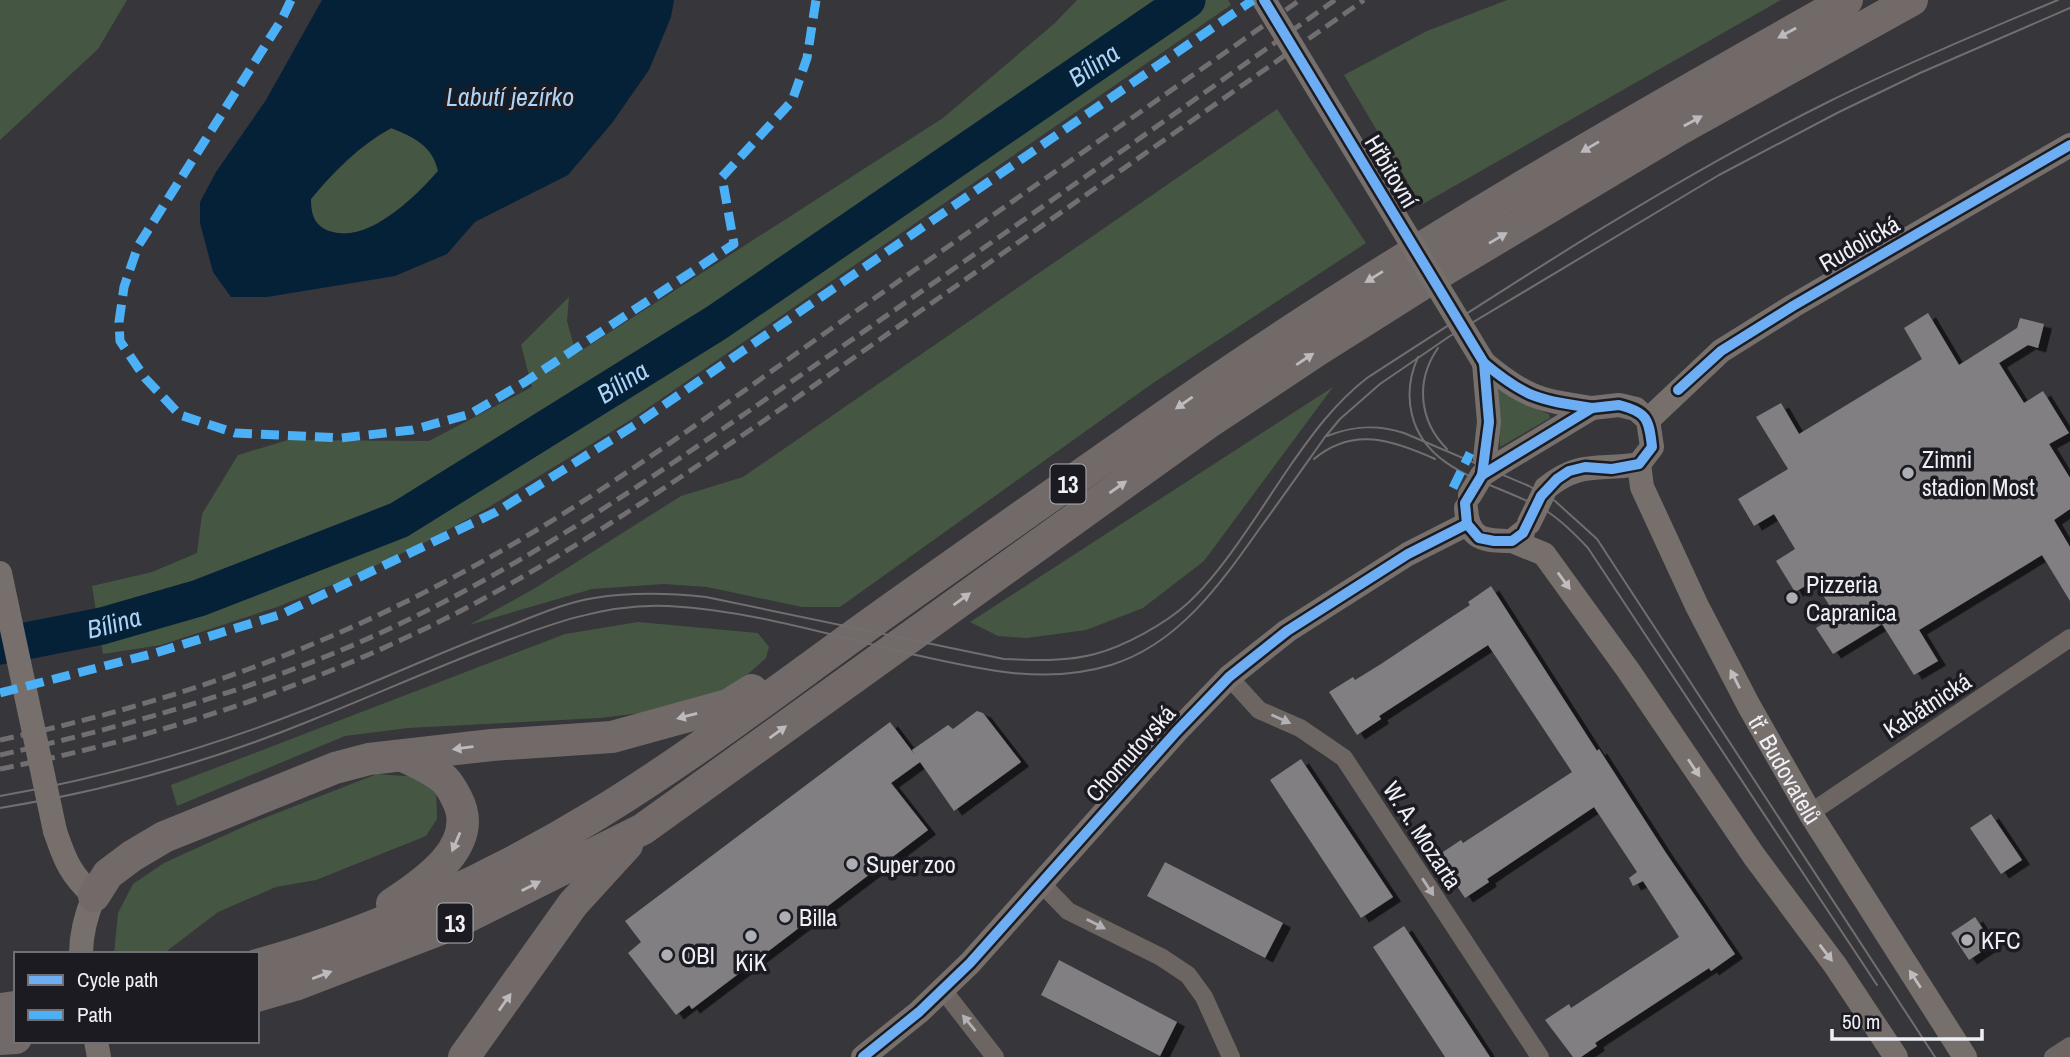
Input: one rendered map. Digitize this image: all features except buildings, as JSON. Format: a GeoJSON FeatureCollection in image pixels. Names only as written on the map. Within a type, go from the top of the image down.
{"type":"FeatureCollection","features":[{"type":"Feature","properties":{"kind":"highway","name":"13"},"geometry":{"type":"LineString","coordinates":[[259,964],[287,957],[440,898],[492,873],[599,813],[703,744],[937,575],[1306,320],[1432,241],[1667,101],[1847,0]]}},
{"type":"Feature","properties":{"kind":"highway","name":"13"},"geometry":{"type":"LineString","coordinates":[[259,995],[295,985],[451,925],[643,829],[1208,423],[1321,348],[1446,269],[1680,129],[1912,0]]}},
{"type":"Feature","properties":{"kind":"highway"},"geometry":{"type":"LineString","coordinates":[[94,896],[108,874],[164,837],[335,768],[369,759],[492,745],[612,737],[728,705],[937,575]]}},
{"type":"Feature","properties":{"kind":"highway"},"geometry":{"type":"LineString","coordinates":[[287,957],[391,905],[422,884],[449,857],[458,842],[463,819],[459,803],[447,782],[428,768],[403,756]]}},
{"type":"Feature","properties":{"kind":"highway"},"geometry":{"type":"LineString","coordinates":[[464,1057],[573,904],[611,860],[643,829]]}},
{"type":"Feature","properties":{"kind":"street","name":"Hřbitovní"},"geometry":{"type":"LineString","coordinates":[[1265,0],[1484,363]]}},
{"type":"Feature","properties":{"kind":"street","name":"Rudolická"},"geometry":{"type":"LineString","coordinates":[[1648,419],[1721,351],[1793,306],[2070,145]]}},
{"type":"Feature","properties":{"kind":"street"},"geometry":{"type":"LineString","coordinates":[[1484,363],[1512,386],[1544,401],[1592,408],[1619,405],[1636,409],[1648,419],[1652,447],[1639,464],[1612,469],[1585,467],[1569,471],[1546,488],[1529,523],[1512,541]]}},
{"type":"Feature","properties":{"kind":"street"},"geometry":{"type":"LineString","coordinates":[[1484,363],[1489,422],[1484,473]]}},
{"type":"Feature","properties":{"kind":"street"},"geometry":{"type":"LineString","coordinates":[[1592,408],[1484,473],[1465,503],[1467,524],[1479,538],[1512,541],[1544,554],[1628,670],[1754,856],[1835,965],[1896,1057]]}},
{"type":"Feature","properties":{"kind":"street","name":"tř. Budovatelů"},"geometry":{"type":"LineString","coordinates":[[1639,464],[1642,487],[1697,606],[1749,706],[1810,813],[1965,1057]]}},
{"type":"Feature","properties":{"kind":"street","name":"Chomutovská"},"geometry":{"type":"LineString","coordinates":[[863,1057],[943,990],[1229,677],[1287,631],[1408,554],[1467,524]]}},
{"type":"Feature","properties":{"kind":"street"},"geometry":{"type":"LineString","coordinates":[[0,573],[55,831],[65,862],[77,881],[94,896],[86,915],[81,952]]}},
{"type":"Feature","properties":{"kind":"street","name":"Kabátnická"},"geometry":{"type":"LineString","coordinates":[[1810,813],[2070,638]]}},
{"type":"Feature","properties":{"kind":"street","name":"W. A. Mozarta"},"geometry":{"type":"LineString","coordinates":[[1229,677],[1259,710],[1300,728],[1344,758],[1540,1057]]}},
{"type":"Feature","properties":{"kind":"street"},"geometry":{"type":"LineString","coordinates":[[1042,884],[1068,911],[1160,957],[1188,975],[1204,997],[1231,1057]]}},
{"type":"Feature","properties":{"kind":"street"},"geometry":{"type":"LineString","coordinates":[[943,990],[995,1057]]}},
{"type":"Feature","properties":{"kind":"street"},"geometry":{"type":"LineString","coordinates":[[2053,1057],[2070,1046]]}},
{"type":"Feature","properties":{"kind":"green space"},"geometry":{"type":"Polygon","coordinates":[[[0,0],[127,0],[98,49],[0,140],[0,0]]]}},
{"type":"Feature","properties":{"kind":"green space"},"geometry":{"type":"Polygon","coordinates":[[[1077,0],[1228,0],[1231,5],[632,419],[489,507],[426,542],[277,607],[161,645],[103,654],[92,586],[152,572],[197,553],[202,514],[238,455],[288,440],[429,441],[532,387],[521,345],[569,297],[567,321],[576,354],[943,118],[1055,23],[1077,0]]]}},
{"type":"Feature","properties":{"kind":"green space"},"geometry":{"type":"Polygon","coordinates":[[[1507,0],[1781,0],[1421,205],[1344,75],[1427,31],[1507,0]]]}},
{"type":"Feature","properties":{"kind":"green space"},"geometry":{"type":"Polygon","coordinates":[[[1277,109],[1366,243],[1153,383],[840,607],[802,607],[707,587],[664,584],[592,589],[469,625],[537,587],[681,496],[743,477],[1277,109]]]}},
{"type":"Feature","properties":{"kind":"green space"},"geometry":{"type":"Polygon","coordinates":[[[392,128],[421,143],[431,155],[438,171],[417,193],[376,224],[347,233],[333,232],[322,227],[313,216],[310,200],[348,160],[369,142],[392,128]]]}},
{"type":"Feature","properties":{"kind":"green space"},"geometry":{"type":"Polygon","coordinates":[[[1333,387],[1204,561],[1143,608],[1086,630],[1027,638],[998,636],[970,622],[1333,387]]]}},
{"type":"Feature","properties":{"kind":"green space"},"geometry":{"type":"Polygon","coordinates":[[[1500,389],[1521,403],[1549,414],[1550,418],[1500,447],[1498,391],[1500,389]]]}},
{"type":"Feature","properties":{"kind":"green space"},"geometry":{"type":"Polygon","coordinates":[[[638,622],[758,633],[769,647],[766,658],[717,696],[666,710],[600,718],[408,728],[345,736],[177,806],[171,785],[565,634],[638,622]]]}},
{"type":"Feature","properties":{"kind":"green space"},"geometry":{"type":"Polygon","coordinates":[[[377,774],[418,777],[436,788],[437,819],[426,836],[316,880],[276,887],[218,912],[166,952],[114,952],[118,913],[133,884],[164,863],[254,822],[377,774]]]}},
{"type":"Feature","properties":{"kind":"water","name":"Labutí jezírko"},"geometry":{"type":"Polygon","coordinates":[[[322,0],[674,0],[671,17],[649,70],[612,123],[568,175],[475,222],[447,254],[395,276],[267,297],[231,297],[213,272],[200,223],[200,202],[216,172],[266,100],[322,0]],[[391,128],[358,151],[311,199],[313,216],[322,228],[347,233],[376,224],[417,193],[438,171],[432,155],[421,143],[391,128]]]}},
{"type":"Feature","properties":{"kind":"waterway","name":"Bílina"},"geometry":{"type":"LineString","coordinates":[[0,646],[102,626],[199,598],[399,520],[716,323],[1187,0]]}},
{"type":"Feature","properties":{"kind":"tram line"},"geometry":{"type":"LineString","coordinates":[[0,796],[115,771],[228,738],[327,701],[548,611],[582,600],[608,596],[650,594],[706,597],[1004,659],[1084,657],[1107,650],[1156,626],[1179,611],[1202,589],[1229,556],[1316,430],[1367,378],[1595,233],[1711,164],[1886,74],[2058,0]]}},
{"type":"Feature","properties":{"kind":"tram line"},"geometry":{"type":"LineString","coordinates":[[0,808],[79,793],[236,749],[533,631],[577,617],[622,608],[668,606],[729,612],[983,669],[1060,674],[1111,665],[1135,655],[1178,627],[1230,570],[1340,419],[1380,384],[1450,336],[1719,175],[1920,73],[2070,8]]}},
{"type":"Feature","properties":{"kind":"tram line"},"geometry":{"type":"LineString","coordinates":[[1438,348],[1426,374],[1423,400],[1431,426],[1447,449]]}},
{"type":"Feature","properties":{"kind":"tram line"},"geometry":{"type":"LineString","coordinates":[[1418,357],[1411,378],[1410,400],[1412,415],[1420,435],[1433,452],[1449,465],[1548,512],[1588,548],[1877,985]]}},
{"type":"Feature","properties":{"kind":"tram line"},"geometry":{"type":"LineString","coordinates":[[1327,436],[1365,427],[1404,433],[1529,486],[1555,501],[1597,539],[1935,1057]]}},
{"type":"Feature","properties":{"kind":"tram line"},"geometry":{"type":"LineString","coordinates":[[1314,459],[1343,442],[1358,439],[1389,442],[1435,459]]}},
{"type":"Feature","properties":{"kind":"railway"},"geometry":{"type":"LineString","coordinates":[[0,740],[117,711],[230,676],[286,655],[394,607],[502,550],[555,519],[658,451],[1300,0]]}},
{"type":"Feature","properties":{"kind":"railway"},"geometry":{"type":"LineString","coordinates":[[0,755],[83,735],[247,686],[327,656],[452,598],[572,529],[744,414],[1335,0]]}},
{"type":"Feature","properties":{"kind":"railway"},"geometry":{"type":"LineString","coordinates":[[0,769],[104,745],[256,699],[355,661],[496,592],[587,538],[762,422],[1364,0]]}},
{"type":"Feature","properties":{"kind":"marked path"},"geometry":{"type":"LineString","coordinates":[[291,0],[282,19],[138,246],[124,287],[119,322],[120,341],[145,378],[180,415],[235,433],[341,438],[412,430],[470,414],[525,382],[734,244],[722,177],[792,101],[807,58],[816,0]]}},
{"type":"Feature","properties":{"kind":"marked path"},"geometry":{"type":"LineString","coordinates":[[0,693],[155,653],[282,614],[496,512],[635,425],[1253,0]]}},
{"type":"Feature","properties":{"kind":"marked path"},"geometry":{"type":"LineString","coordinates":[[1453,488],[1470,453]]}},
{"type":"Feature","properties":{"kind":"cycle path"},"geometry":{"type":"LineString","coordinates":[[1264,0],[1484,363],[1511,384],[1534,396],[1592,408]]}},
{"type":"Feature","properties":{"kind":"cycle path"},"geometry":{"type":"LineString","coordinates":[[1678,390],[1721,351],[1793,306],[2070,145]]}},
{"type":"Feature","properties":{"kind":"cycle path"},"geometry":{"type":"LineString","coordinates":[[1482,475],[1489,422],[1484,363]]}},
{"type":"Feature","properties":{"kind":"cycle path"},"geometry":{"type":"LineString","coordinates":[[1619,405],[1641,414],[1648,423],[1652,447],[1639,464],[1612,469],[1585,467],[1569,471],[1541,496],[1523,533],[1512,541],[1479,538],[1467,524],[1465,503],[1482,475],[1592,408],[1619,405]]}},
{"type":"Feature","properties":{"kind":"cycle path"},"geometry":{"type":"LineString","coordinates":[[863,1057],[919,1012],[970,963],[1176,732],[1229,677],[1287,631],[1408,554],[1467,524]]}},
{"type":"Feature","properties":{"kind":"place","name":"Zimni stadion Most"},"geometry":{"type":"Point","coordinates":[1908,473]}},
{"type":"Feature","properties":{"kind":"place","name":"Pizzeria Capranica"},"geometry":{"type":"Point","coordinates":[1792,598]}},
{"type":"Feature","properties":{"kind":"place","name":"Super zoo"},"geometry":{"type":"Point","coordinates":[852,864]}},
{"type":"Feature","properties":{"kind":"place","name":"Billa"},"geometry":{"type":"Point","coordinates":[785,917]}},
{"type":"Feature","properties":{"kind":"place","name":"KiK"},"geometry":{"type":"Point","coordinates":[751,936]}},
{"type":"Feature","properties":{"kind":"place","name":"KFC"},"geometry":{"type":"Point","coordinates":[1967,940]}},
{"type":"Feature","properties":{"kind":"place","name":"OBI"},"geometry":{"type":"Point","coordinates":[667,955]}}]}
